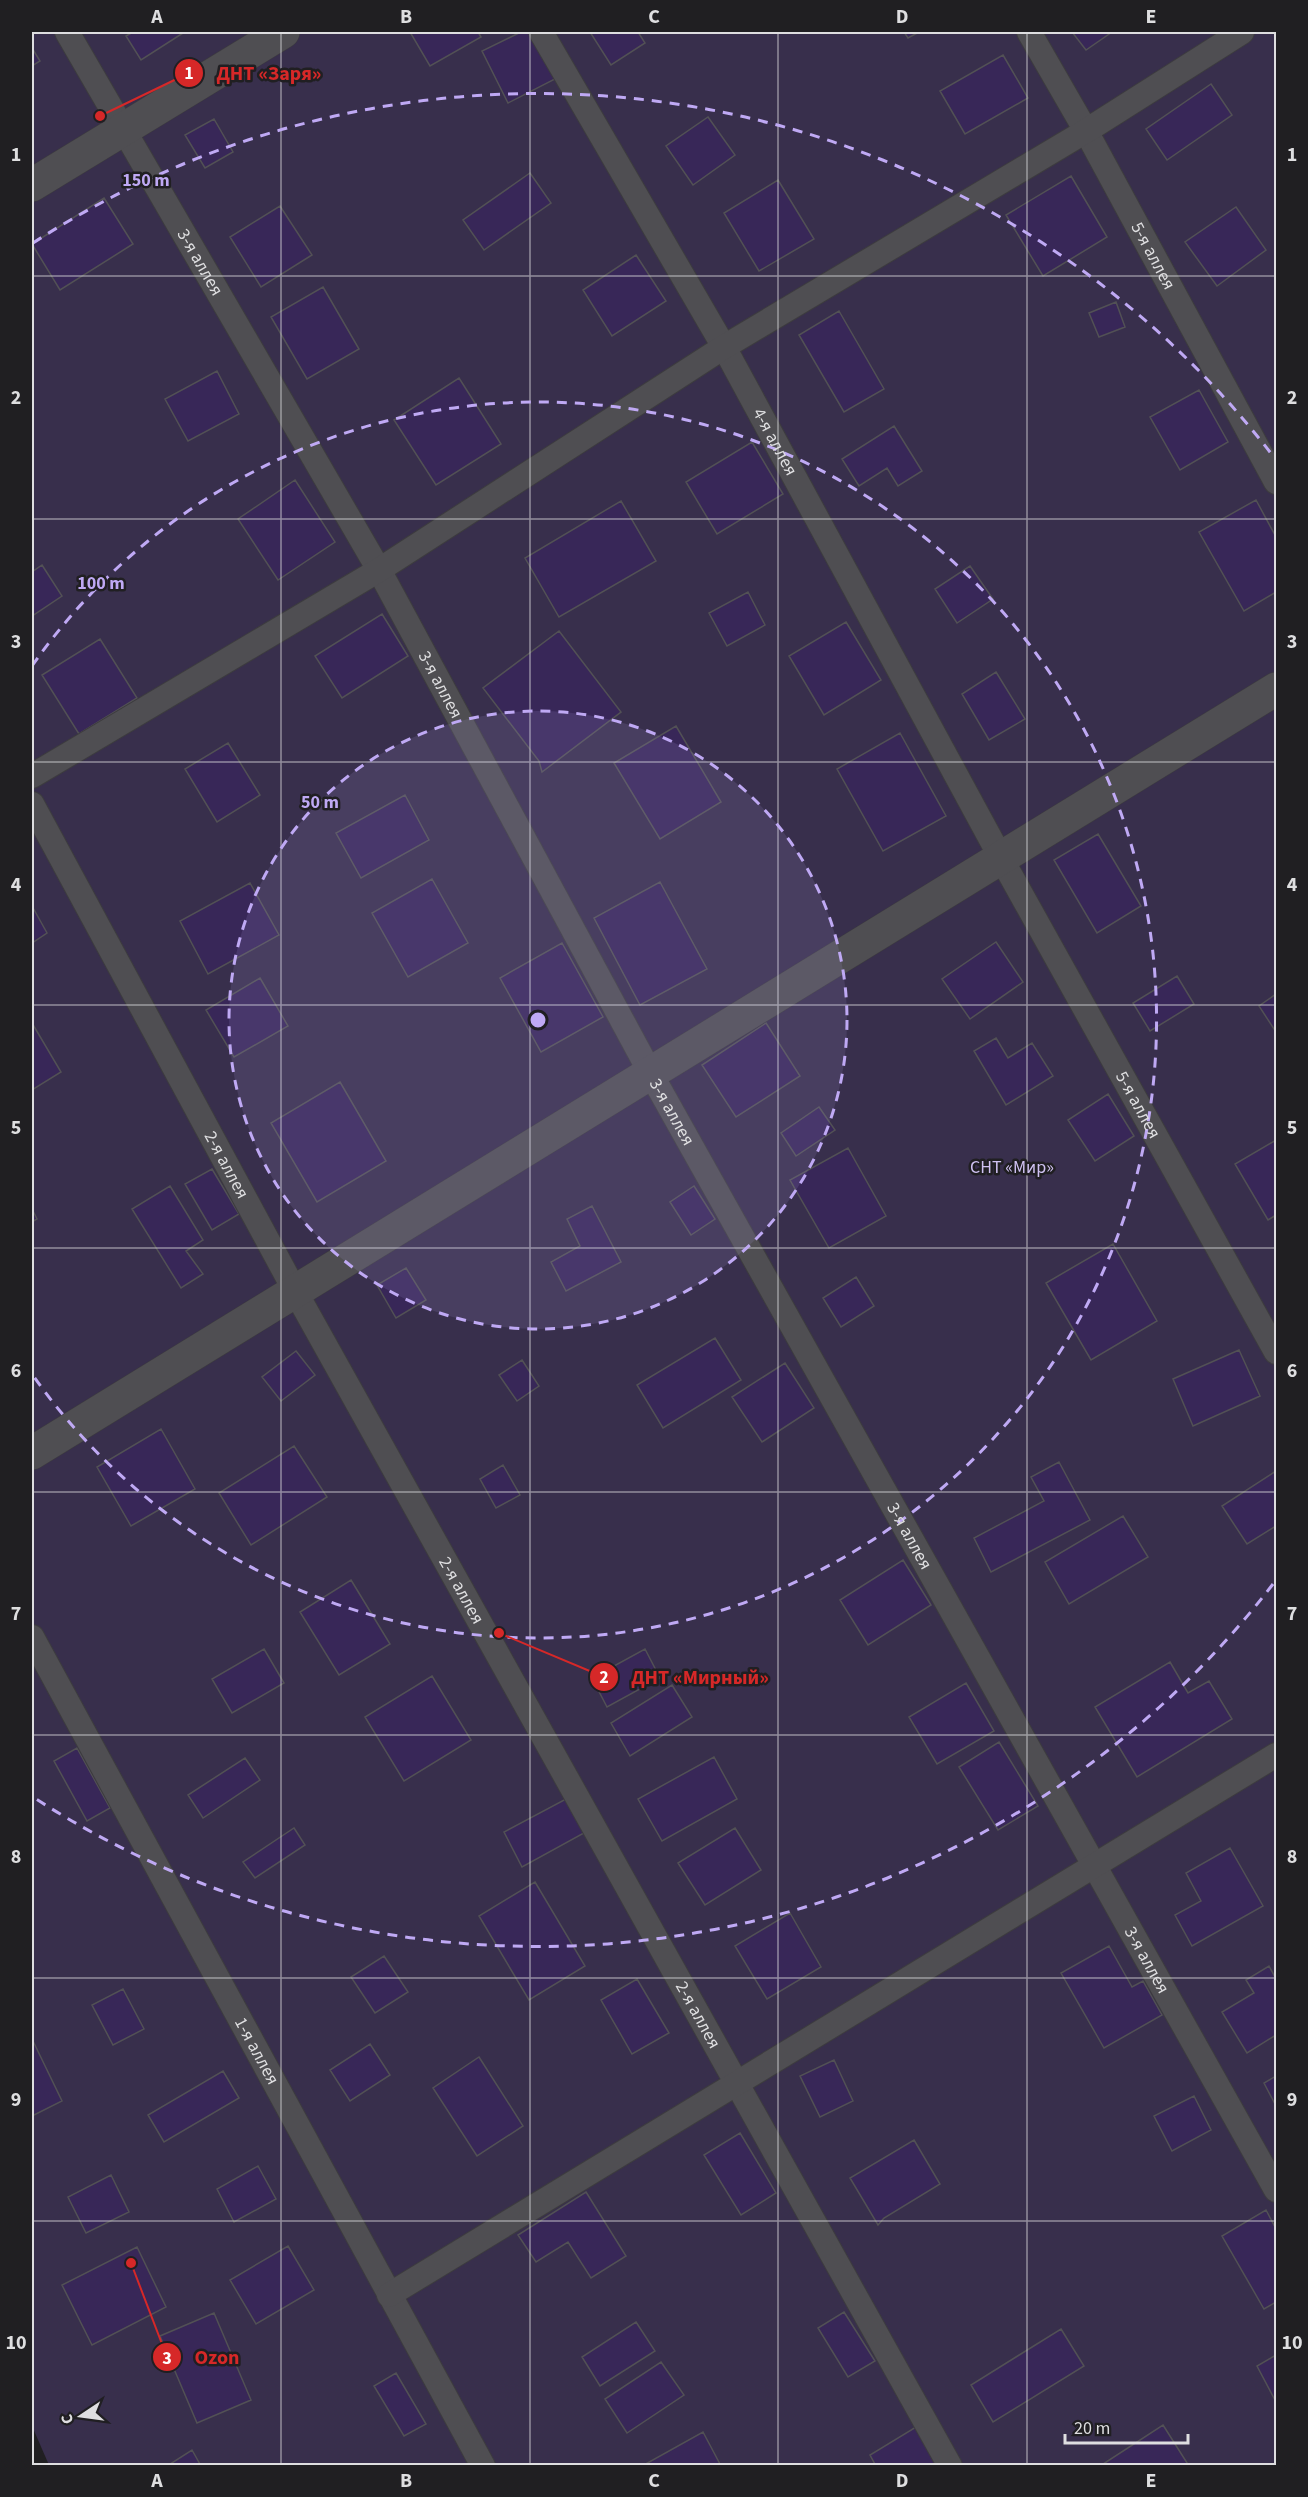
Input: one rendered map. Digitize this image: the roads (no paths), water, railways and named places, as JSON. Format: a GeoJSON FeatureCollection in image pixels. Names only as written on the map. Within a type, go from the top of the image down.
{"type":"FeatureCollection","features":[{"type":"Feature","properties":{"kind":"street"},"geometry":{"type":"LineString","coordinates":[[32,184],[283,32]]}},
{"type":"Feature","properties":{"kind":"street"},"geometry":{"type":"LineString","coordinates":[[32,1453],[1276,689]]}},
{"type":"Feature","properties":{"kind":"lane","name":"3-я аллея"},"geometry":{"type":"LineString","coordinates":[[67,32],[379,570],[651,1074],[1276,2190]]}},
{"type":"Feature","properties":{"kind":"lane","name":"4-я аллея"},"geometry":{"type":"LineString","coordinates":[[541,32],[724,347],[1001,858]]}},
{"type":"Feature","properties":{"kind":"lane","name":"5-я аллея"},"geometry":{"type":"LineString","coordinates":[[1029,32],[1086,130],[1276,482]]}},
{"type":"Feature","properties":{"kind":"lane"},"geometry":{"type":"LineString","coordinates":[[32,776],[379,570],[724,347],[1086,130],[1242,32]]}},
{"type":"Feature","properties":{"kind":"lane","name":"2-я аллея"},"geometry":{"type":"LineString","coordinates":[[32,804],[295,1291],[950,2466]]}},
{"type":"Feature","properties":{"kind":"lane","name":"5-я аллея"},"geometry":{"type":"LineString","coordinates":[[1001,858],[1276,1352]]}},
{"type":"Feature","properties":{"kind":"lane","name":"1-я аллея"},"geometry":{"type":"LineString","coordinates":[[32,1637],[483,2466]]}},
{"type":"Feature","properties":{"kind":"lane"},"geometry":{"type":"LineString","coordinates":[[389,2295],[1276,1755]]}},
{"type":"Feature","properties":{"kind":"place","name":"ДНТ «Заря»"},"geometry":{"type":"Point","coordinates":[100,116]}},
{"type":"Feature","properties":{"kind":"place","name":"ДНТ «Мирный»"},"geometry":{"type":"Point","coordinates":[499,1633]}},
{"type":"Feature","properties":{"kind":"place","name":"Ozon"},"geometry":{"type":"Point","coordinates":[131,2263]}},
{"type":"Feature","properties":{"kind":"park label","name":"СНТ «Мир»"},"geometry":{"type":"Point","coordinates":[1012,1167]}}]}
